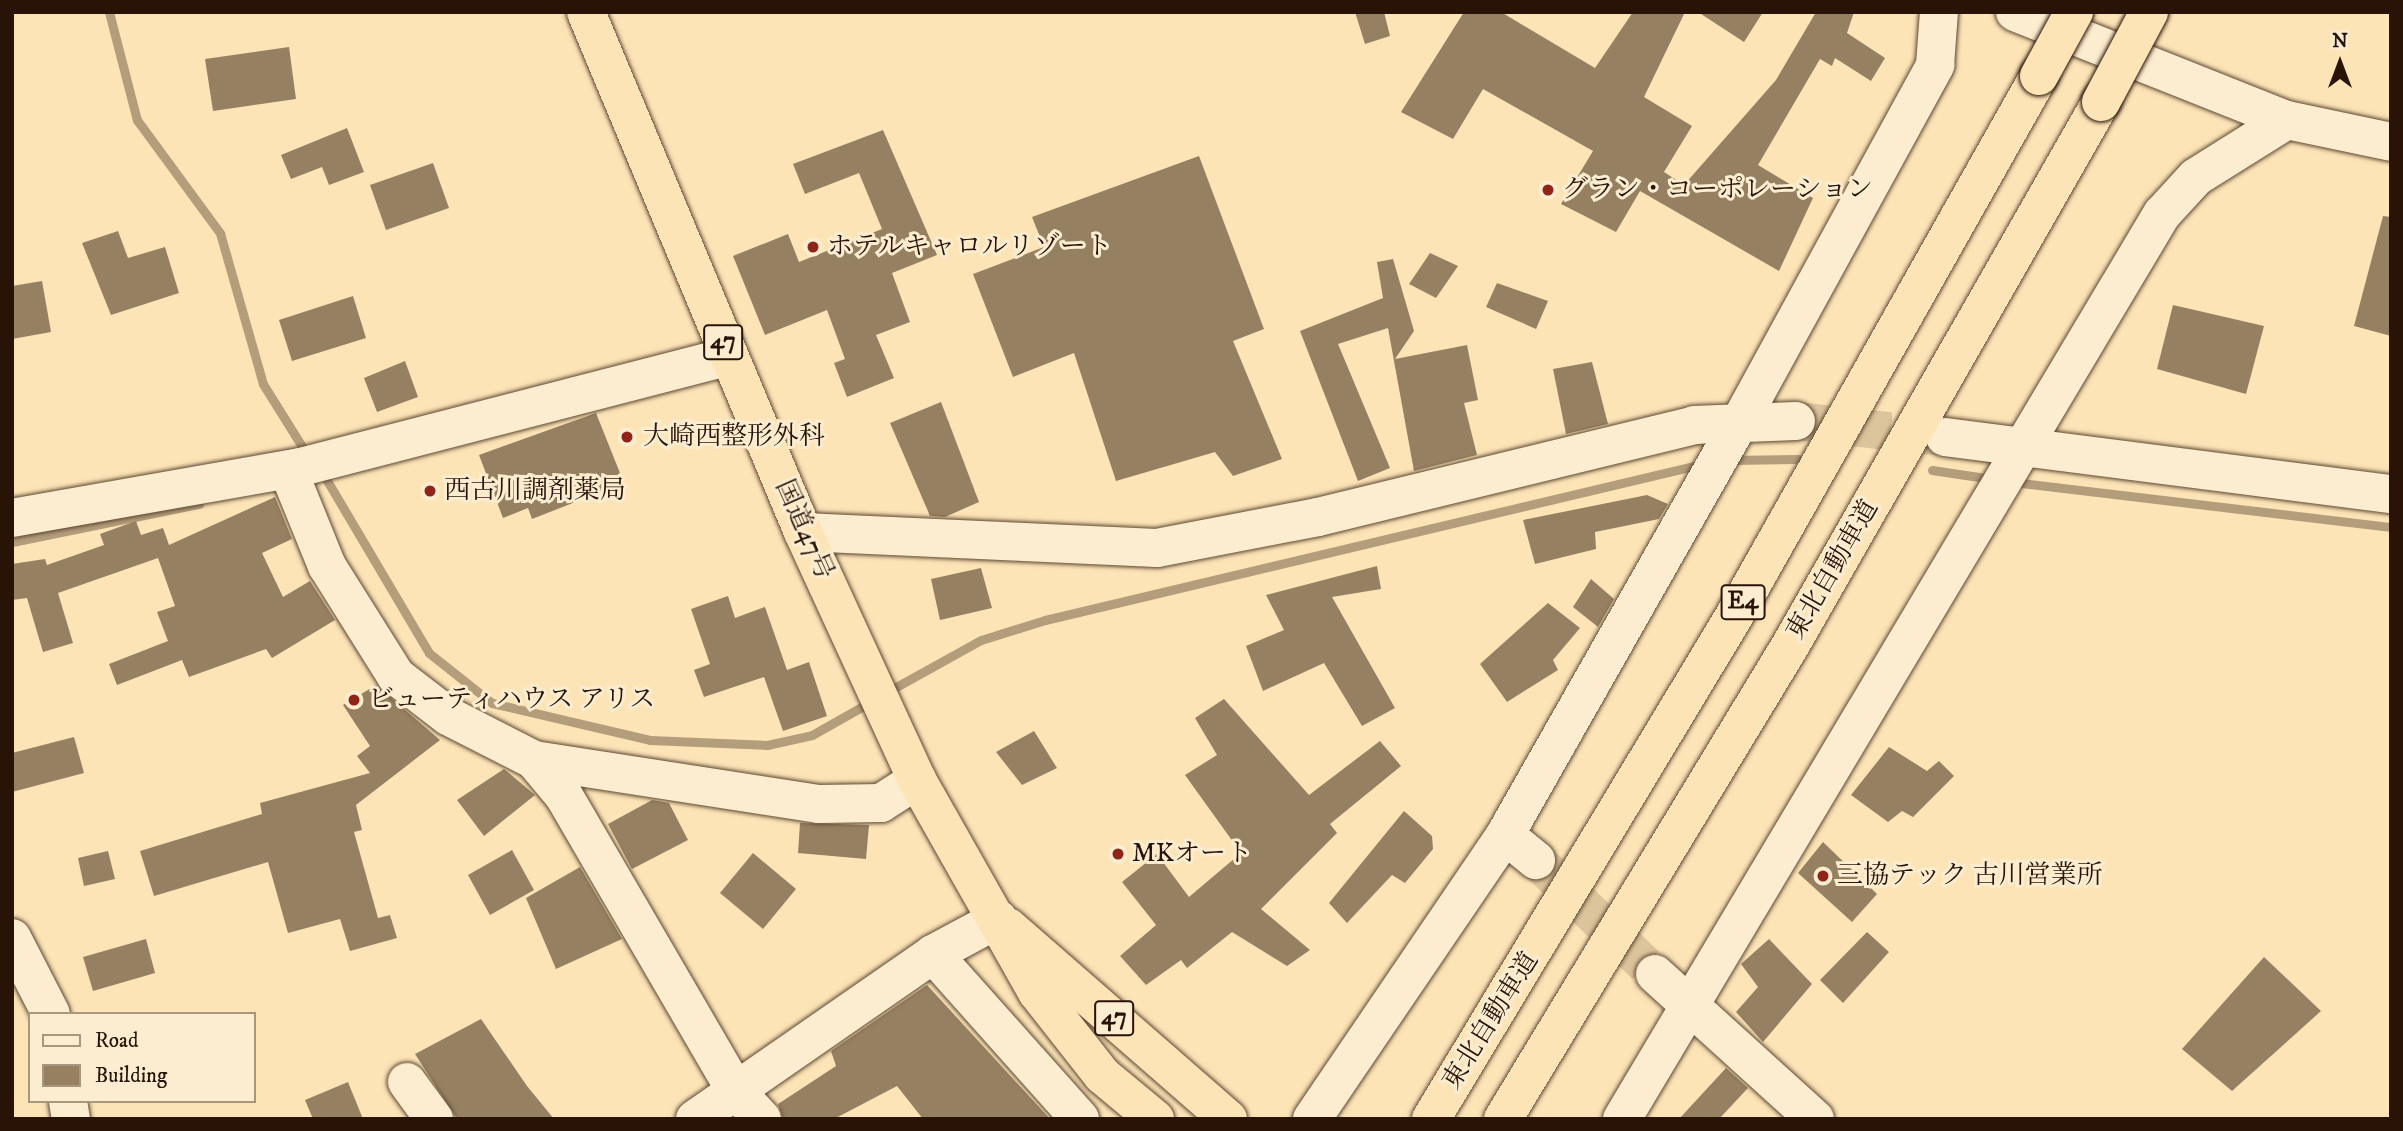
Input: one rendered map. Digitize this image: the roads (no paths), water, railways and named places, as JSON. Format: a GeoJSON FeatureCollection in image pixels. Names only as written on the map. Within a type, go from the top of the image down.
{"type":"FeatureCollection","features":[{"type":"Feature","properties":{"kind":"highway","name":"国道47号"},"geometry":{"type":"LineString","coordinates":[[586,12],[803,533],[917,780],[1037,992],[1102,1075],[1155,1119]]}},
{"type":"Feature","properties":{"kind":"highway","name":"東北自動車道"},"geometry":{"type":"LineString","coordinates":[[1431,1119],[1733,618],[2074,12]]}},
{"type":"Feature","properties":{"kind":"highway","name":"東北自動車道"},"geometry":{"type":"LineString","coordinates":[[1503,1119],[1790,646],[2101,102],[2149,12]]}},
{"type":"Feature","properties":{"kind":"highway","name":"国道47号"},"geometry":{"type":"LineString","coordinates":[[998,919],[1228,1119]]}},
{"type":"Feature","properties":{"kind":"street"},"geometry":{"type":"LineString","coordinates":[[1312,1119],[1506,835],[1725,447],[1935,65],[1939,12]]}},
{"type":"Feature","properties":{"kind":"street"},"geometry":{"type":"LineString","coordinates":[[2015,12],[2287,120],[2391,142]]}},
{"type":"Feature","properties":{"kind":"street"},"geometry":{"type":"LineString","coordinates":[[1622,1119],[2007,469],[2162,214],[2207,169],[2287,120]]}},
{"type":"Feature","properties":{"kind":"street"},"geometry":{"type":"LineString","coordinates":[[12,518],[305,466],[729,356]]}},
{"type":"Feature","properties":{"kind":"street"},"geometry":{"type":"LineString","coordinates":[[1725,447],[1796,421]]}},
{"type":"Feature","properties":{"kind":"street"},"geometry":{"type":"LineString","coordinates":[[803,533],[1157,548],[1318,517],[1694,425],[1725,447]]}},
{"type":"Feature","properties":{"kind":"street"},"geometry":{"type":"LineString","coordinates":[[1945,437],[2007,469],[2391,494]]}},
{"type":"Feature","properties":{"kind":"street"},"geometry":{"type":"LineString","coordinates":[[305,466],[327,566],[396,676],[448,716],[534,760],[819,804],[881,803],[917,780]]}},
{"type":"Feature","properties":{"kind":"street"},"geometry":{"type":"LineString","coordinates":[[534,760],[564,796],[736,1091],[762,1119]]}},
{"type":"Feature","properties":{"kind":"street"},"geometry":{"type":"LineString","coordinates":[[1506,835],[1536,860]]}},
{"type":"Feature","properties":{"kind":"street"},"geometry":{"type":"LineString","coordinates":[[695,1119],[933,954],[998,919]]}},
{"type":"Feature","properties":{"kind":"street"},"geometry":{"type":"LineString","coordinates":[[12,938],[50,1012]]}},
{"type":"Feature","properties":{"kind":"street"},"geometry":{"type":"LineString","coordinates":[[933,954],[1080,1119]]}},
{"type":"Feature","properties":{"kind":"street"},"geometry":{"type":"LineString","coordinates":[[1655,974],[1815,1119]]}},
{"type":"Feature","properties":{"kind":"street"},"geometry":{"type":"LineString","coordinates":[[407,1082],[434,1119]]}},
{"type":"Feature","properties":{"kind":"waterway"},"geometry":{"type":"LineString","coordinates":[[109,12],[137,120],[220,233],[263,384],[308,456]]}},
{"type":"Feature","properties":{"kind":"waterway"},"geometry":{"type":"LineString","coordinates":[[1730,460],[1798,459]]}},
{"type":"Feature","properties":{"kind":"waterway"},"geometry":{"type":"LineString","coordinates":[[887,692],[981,640],[1045,620],[1702,464]]}},
{"type":"Feature","properties":{"kind":"waterway"},"geometry":{"type":"LineString","coordinates":[[1932,470],[1992,479]]}},
{"type":"Feature","properties":{"kind":"waterway"},"geometry":{"type":"LineString","coordinates":[[322,472],[429,653],[492,703],[650,740],[767,745],[812,735],[872,701]]}},
{"type":"Feature","properties":{"kind":"waterway"},"geometry":{"type":"LineString","coordinates":[[2013,482],[2391,527]]}},
{"type":"Feature","properties":{"kind":"waterway"},"geometry":{"type":"LineString","coordinates":[[12,542],[199,504]]}},
{"type":"Feature","properties":{"kind":"tunnel"},"geometry":{"type":"LineString","coordinates":[[1796,421],[1944,437]]}},
{"type":"Feature","properties":{"kind":"tunnel"},"geometry":{"type":"LineString","coordinates":[[1536,860],[1655,974]]}},
{"type":"Feature","properties":{"kind":"place","name":"グラン・コーポレーション"},"geometry":{"type":"Point","coordinates":[1548,190]}},
{"type":"Feature","properties":{"kind":"place","name":"ホテルキャロルリゾート"},"geometry":{"type":"Point","coordinates":[813,247]}},
{"type":"Feature","properties":{"kind":"place","name":"大崎西整形外科"},"geometry":{"type":"Point","coordinates":[627,437]}},
{"type":"Feature","properties":{"kind":"place","name":"西古川調剤薬局"},"geometry":{"type":"Point","coordinates":[430,491]}},
{"type":"Feature","properties":{"kind":"place","name":"ビューティハウス アリス"},"geometry":{"type":"Point","coordinates":[354,700]}},
{"type":"Feature","properties":{"kind":"place","name":"MKオート"},"geometry":{"type":"Point","coordinates":[1118,854]}},
{"type":"Feature","properties":{"kind":"place","name":"三協テック 古川営業所"},"geometry":{"type":"Point","coordinates":[1823,876]}}]}
